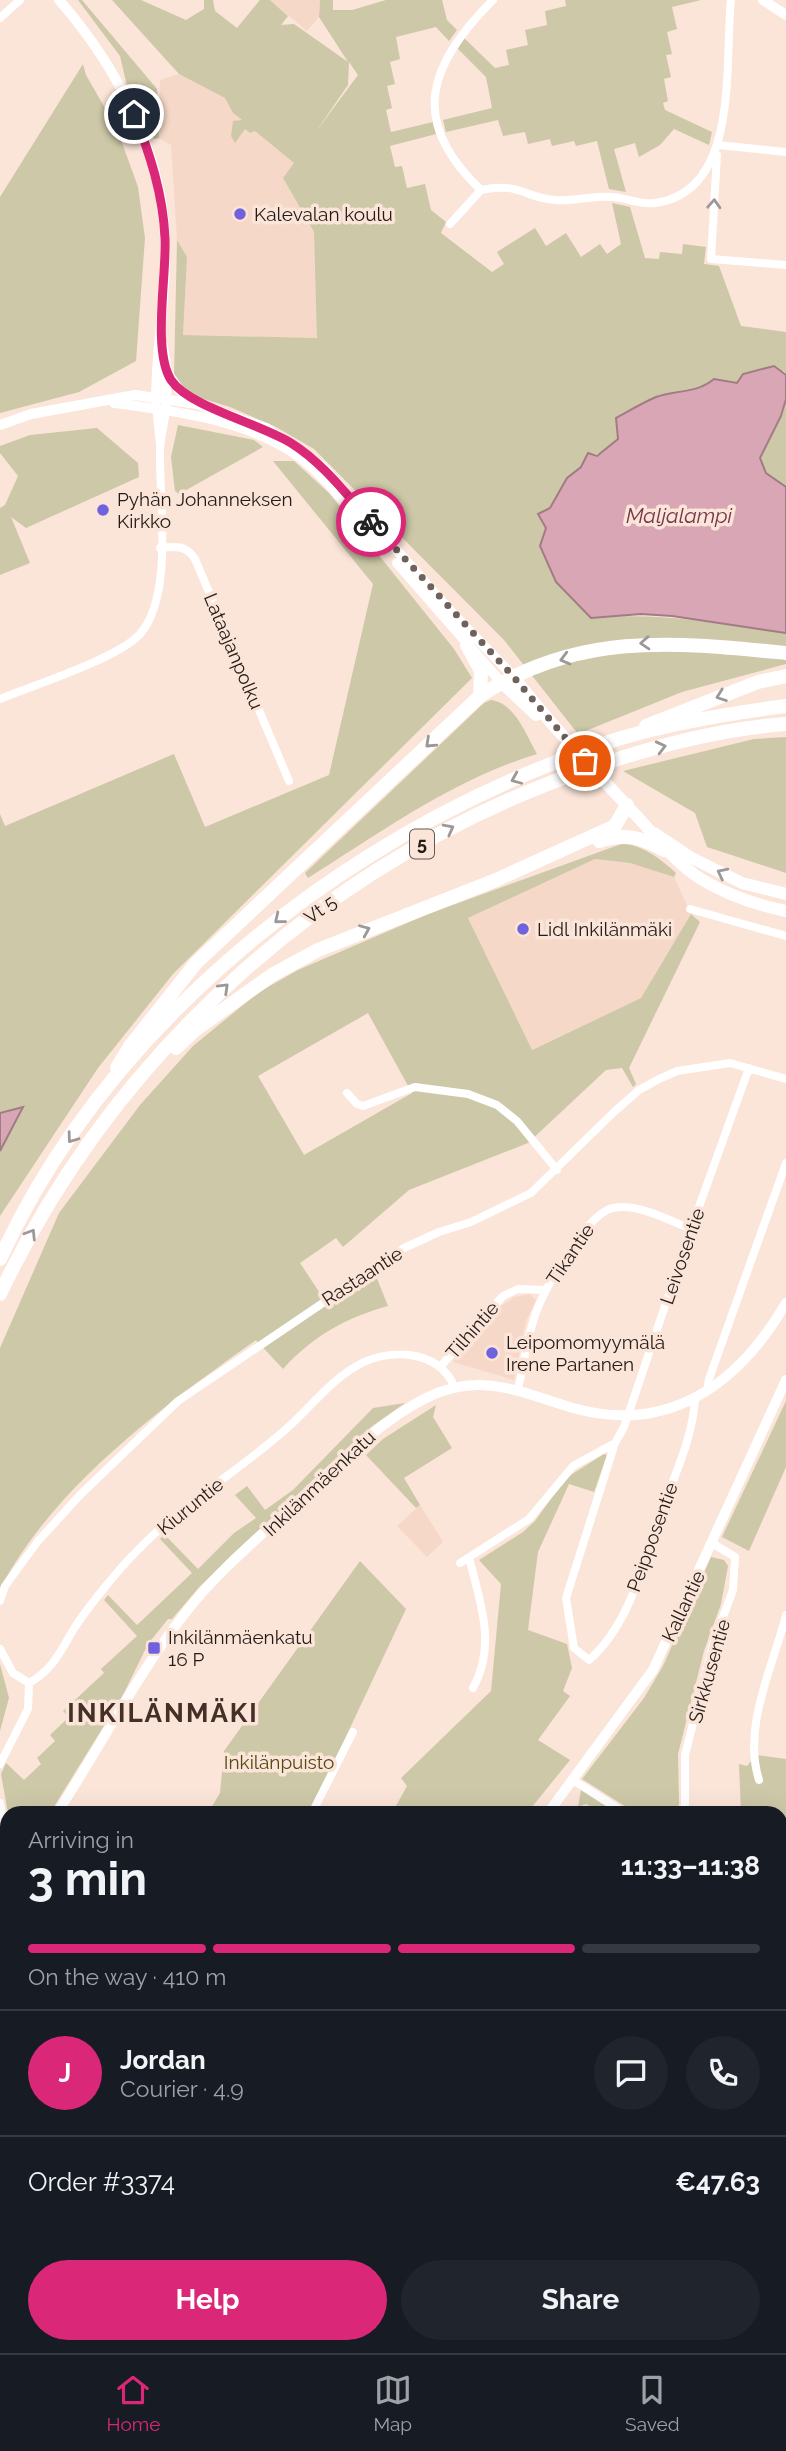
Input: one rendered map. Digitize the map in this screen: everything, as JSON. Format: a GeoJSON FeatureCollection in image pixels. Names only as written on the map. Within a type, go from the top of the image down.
{"type":"FeatureCollection","features":[{"type":"Feature","properties":{"kind":"highway"},"geometry":{"type":"LineString","coordinates":[[111,1083],[121,1060],[196,963],[480,696],[507,678],[618,645],[665,642],[786,653]]}},
{"type":"Feature","properties":{"kind":"highway"},"geometry":{"type":"LineString","coordinates":[[467,645],[481,671],[480,696]]}},
{"type":"Feature","properties":{"kind":"highway"},"geometry":{"type":"LineString","coordinates":[[625,737],[670,715],[758,682],[786,676]]}},
{"type":"Feature","properties":{"kind":"highway","name":"Vt 5"},"geometry":{"type":"LineString","coordinates":[[0,1259],[54,1163],[111,1083],[189,998],[237,953],[340,875],[439,814],[541,768],[625,737],[729,714],[786,706]]}},
{"type":"Feature","properties":{"kind":"highway","name":"Vt 5"},"geometry":{"type":"LineString","coordinates":[[0,1294],[21,1251],[55,1195],[129,1092],[185,1025],[247,965],[342,893],[425,842],[525,792],[625,756],[719,733],[786,724]]}},
{"type":"Feature","properties":{"kind":"highway"},"geometry":{"type":"LineString","coordinates":[[129,1092],[195,1030],[272,975],[350,936],[496,880],[615,826],[623,801]]}},
{"type":"Feature","properties":{"kind":"highway"},"geometry":{"type":"LineString","coordinates":[[496,880],[509,878],[614,836],[634,836],[664,850]]}},
{"type":"Feature","properties":{"kind":"main road"},"geometry":{"type":"LineString","coordinates":[[58,0],[86,36],[134,114],[156,174],[165,241],[160,341],[161,402]]}},
{"type":"Feature","properties":{"kind":"main road"},"geometry":{"type":"LineString","coordinates":[[763,0],[786,15]]}},
{"type":"Feature","properties":{"kind":"main road"},"geometry":{"type":"LineString","coordinates":[[160,341],[167,373],[180,391],[197,404]]}},
{"type":"Feature","properties":{"kind":"main road"},"geometry":{"type":"LineString","coordinates":[[161,402],[167,373]]}},
{"type":"Feature","properties":{"kind":"main road"},"geometry":{"type":"LineString","coordinates":[[0,425],[31,414],[107,402],[161,402],[197,404],[266,428],[323,467],[507,678],[652,832],[664,850],[703,880],[761,906],[786,911]]}},
{"type":"Feature","properties":{"kind":"main road"},"geometry":{"type":"LineString","coordinates":[[161,402],[263,437],[299,457],[326,482],[467,645],[507,678]]}},
{"type":"Feature","properties":{"kind":"main road"},"geometry":{"type":"LineString","coordinates":[[652,832],[690,857],[742,883],[786,894]]}},
{"type":"Feature","properties":{"kind":"main road","name":"Inkilänmäenkatu"},"geometry":{"type":"LineString","coordinates":[[61,1806],[176,1625],[199,1597],[371,1433],[424,1399],[454,1386],[484,1384],[518,1390],[574,1408],[627,1417],[654,1414],[695,1399],[707,1391],[754,1349],[786,1303]]}},
{"type":"Feature","properties":{"kind":"main road","name":"Kallantie"},"geometry":{"type":"LineString","coordinates":[[553,1806],[653,1670],[786,1380]]}},
{"type":"Feature","properties":{"kind":"street"},"geometry":{"type":"LineString","coordinates":[[0,18],[20,0]]}},
{"type":"Feature","properties":{"kind":"street"},"geometry":{"type":"LineString","coordinates":[[481,190],[449,155],[438,132],[436,103],[439,77],[447,54],[464,29],[493,0]]}},
{"type":"Feature","properties":{"kind":"street"},"geometry":{"type":"LineString","coordinates":[[730,0],[726,85],[718,146],[711,259],[786,265]]}},
{"type":"Feature","properties":{"kind":"street"},"geometry":{"type":"LineString","coordinates":[[450,224],[481,190],[504,186],[553,200],[613,197],[642,203],[660,202],[684,192],[696,182],[710,165],[718,146]]}},
{"type":"Feature","properties":{"kind":"street"},"geometry":{"type":"LineString","coordinates":[[718,146],[786,152]]}},
{"type":"Feature","properties":{"kind":"street"},"geometry":{"type":"LineString","coordinates":[[0,699],[116,650],[139,635],[155,608],[160,582],[161,402]]}},
{"type":"Feature","properties":{"kind":"street","name":"Lataajanpolku"},"geometry":{"type":"LineString","coordinates":[[160,548],[180,546],[190,550],[195,559],[289,782]]}},
{"type":"Feature","properties":{"kind":"street"},"geometry":{"type":"LineString","coordinates":[[690,909],[786,936]]}},
{"type":"Feature","properties":{"kind":"street","name":"Rastaantie"},"geometry":{"type":"LineString","coordinates":[[0,1601],[5,1586],[38,1541],[89,1486],[178,1402],[404,1248],[514,1203],[531,1193],[639,1090],[677,1071],[722,1063],[786,1079]]}},
{"type":"Feature","properties":{"kind":"street","name":"Leivosentie"},"geometry":{"type":"LineString","coordinates":[[584,1657],[572,1640],[566,1598],[615,1443],[627,1417],[749,1068]]}},
{"type":"Feature","properties":{"kind":"street"},"geometry":{"type":"LineString","coordinates":[[346,1093],[363,1106],[415,1087],[468,1094],[492,1103],[517,1121],[557,1170]]}},
{"type":"Feature","properties":{"kind":"street"},"geometry":{"type":"LineString","coordinates":[[707,1391],[712,1368],[786,1163]]}},
{"type":"Feature","properties":{"kind":"street","name":"Tikantie"},"geometry":{"type":"LineString","coordinates":[[518,1390],[536,1311],[546,1290],[587,1227],[606,1211],[629,1208],[691,1229]]}},
{"type":"Feature","properties":{"kind":"street","name":"Tilhintie"},"geometry":{"type":"LineString","coordinates":[[440,1367],[496,1301],[519,1289],[546,1290]]}},
{"type":"Feature","properties":{"kind":"street","name":"Kiuruntie"},"geometry":{"type":"LineString","coordinates":[[29,1683],[41,1676],[61,1655],[76,1626],[135,1553],[209,1488],[288,1427],[352,1370],[375,1358],[400,1354],[424,1357],[440,1367]]}},
{"type":"Feature","properties":{"kind":"street"},"geometry":{"type":"LineString","coordinates":[[440,1367],[454,1386]]}},
{"type":"Feature","properties":{"kind":"street","name":"Peipposentie"},"geometry":{"type":"LineString","coordinates":[[584,1657],[589,1660],[603,1647],[628,1603],[690,1433],[695,1399]]}},
{"type":"Feature","properties":{"kind":"street"},"geometry":{"type":"LineString","coordinates":[[460,1563],[529,1519],[573,1466],[615,1443]]}},
{"type":"Feature","properties":{"kind":"street","name":"Sirkkusentie"},"geometry":{"type":"LineString","coordinates":[[685,1806],[685,1755],[714,1641],[736,1572],[735,1557],[712,1543]]}},
{"type":"Feature","properties":{"kind":"street"},"geometry":{"type":"LineString","coordinates":[[469,1558],[484,1621],[486,1651],[473,1688]]}},
{"type":"Feature","properties":{"kind":"street"},"geometry":{"type":"LineString","coordinates":[[759,1780],[752,1757],[755,1731],[786,1615]]}},
{"type":"Feature","properties":{"kind":"street"},"geometry":{"type":"LineString","coordinates":[[0,1649],[13,1673],[29,1683],[28,1709],[0,1764]]}},
{"type":"Feature","properties":{"kind":"street"},"geometry":{"type":"LineString","coordinates":[[316,1806],[353,1732]]}},
{"type":"Feature","properties":{"kind":"street"},"geometry":{"type":"LineString","coordinates":[[573,1780],[614,1806]]}},
{"type":"Feature","properties":{"kind":"shaded area"},"geometry":{"type":"Polygon","coordinates":[[[270,0],[320,0],[319,17],[307,31],[270,0]]]}},
{"type":"Feature","properties":{"kind":"shaded area","name":"Kalevalan koulu"},"geometry":{"type":"Polygon","coordinates":[[[179,74],[225,98],[233,113],[294,163],[283,178],[314,232],[318,338],[183,335],[187,257],[177,240],[171,145],[159,138],[160,80],[179,74]]]}},
{"type":"Feature","properties":{"kind":"shaded area"},"geometry":{"type":"Polygon","coordinates":[[[595,859],[630,863],[674,877],[691,914],[641,998],[531,1050],[468,918],[595,859]]]}},
{"type":"Feature","properties":{"kind":"shaded area"},"geometry":{"type":"Polygon","coordinates":[[[530,1294],[536,1300],[526,1321],[514,1380],[453,1362],[498,1308],[514,1297],[530,1294]]]}},
{"type":"Feature","properties":{"kind":"shaded area"},"geometry":{"type":"Polygon","coordinates":[[[420,1505],[443,1542],[427,1557],[397,1526],[420,1505]]]}},
{"type":"Feature","properties":{"kind":"green space"},"geometry":{"type":"Polygon","coordinates":[[[78,0],[82,0],[157,89],[159,138],[154,139],[127,86],[120,56],[78,0]]]}},
{"type":"Feature","properties":{"kind":"green space"},"geometry":{"type":"Polygon","coordinates":[[[112,0],[141,0],[186,20],[204,9],[204,0],[213,0],[215,11],[237,28],[260,0],[270,0],[288,16],[281,25],[294,24],[348,62],[319,17],[320,0],[333,0],[333,10],[352,10],[386,0],[442,0],[447,20],[457,30],[449,41],[436,27],[396,37],[400,59],[390,62],[395,84],[387,86],[392,108],[386,110],[391,132],[433,122],[436,134],[390,146],[395,167],[402,166],[407,188],[425,184],[431,210],[446,222],[441,233],[492,272],[504,264],[497,252],[535,228],[546,246],[566,233],[581,257],[600,244],[607,254],[621,244],[612,203],[630,207],[645,258],[659,259],[660,252],[682,254],[683,244],[706,247],[704,264],[719,266],[741,326],[786,332],[786,375],[784,371],[737,383],[714,379],[700,387],[659,396],[629,415],[616,428],[619,438],[612,446],[602,453],[588,453],[581,467],[567,478],[550,508],[541,546],[556,582],[591,618],[666,617],[786,633],[786,664],[682,692],[578,734],[504,640],[314,449],[276,427],[230,407],[187,394],[174,377],[177,240],[187,257],[183,335],[317,338],[314,232],[283,178],[294,163],[255,131],[250,133],[245,129],[235,143],[231,136],[233,121],[242,120],[233,113],[225,98],[179,74],[112,0]],[[349,62],[348,85],[315,133],[358,75],[349,62]]]}},
{"type":"Feature","properties":{"kind":"green space"},"geometry":{"type":"Polygon","coordinates":[[[565,0],[701,0],[672,7],[677,29],[667,32],[672,54],[666,55],[671,77],[664,79],[668,101],[663,103],[665,110],[712,132],[709,145],[674,129],[660,145],[639,157],[635,143],[614,149],[626,192],[609,189],[597,141],[576,146],[574,141],[552,146],[550,139],[528,144],[525,132],[503,136],[498,120],[446,132],[443,120],[492,108],[486,77],[457,48],[464,38],[495,68],[509,65],[506,50],[528,45],[525,30],[547,25],[545,11],[566,6],[565,0]]]}},
{"type":"Feature","properties":{"kind":"green space"},"geometry":{"type":"Polygon","coordinates":[[[83,64],[86,75],[117,129],[138,187],[145,238],[136,361],[79,392],[0,413],[0,197],[83,64]]]}},
{"type":"Feature","properties":{"kind":"green space"},"geometry":{"type":"Polygon","coordinates":[[[786,399],[786,487],[766,473],[760,458],[786,399]]]}},
{"type":"Feature","properties":{"kind":"green space"},"geometry":{"type":"Polygon","coordinates":[[[178,425],[254,440],[263,447],[179,494],[175,491],[171,457],[178,425]]]}},
{"type":"Feature","properties":{"kind":"green space"},"geometry":{"type":"Polygon","coordinates":[[[97,428],[138,463],[139,477],[26,528],[11,517],[30,563],[0,575],[0,508],[5,505],[18,476],[0,453],[0,446],[30,435],[97,428]]]}},
{"type":"Feature","properties":{"kind":"green space"},"geometry":{"type":"Polygon","coordinates":[[[273,461],[294,461],[329,493],[454,649],[472,678],[173,974],[98,1068],[0,1216],[0,1151],[22,1107],[0,1113],[0,814],[5,826],[174,754],[205,827],[329,775],[373,584],[273,461]]]}},
{"type":"Feature","properties":{"kind":"green space"},"geometry":{"type":"Polygon","coordinates":[[[491,700],[499,702],[513,713],[537,754],[476,777],[447,792],[308,878],[305,873],[484,703],[491,700]]]}},
{"type":"Feature","properties":{"kind":"green space"},"geometry":{"type":"Polygon","coordinates":[[[786,737],[786,873],[707,847],[695,813],[623,771],[754,739],[786,737]]]}},
{"type":"Feature","properties":{"kind":"green space"},"geometry":{"type":"Polygon","coordinates":[[[624,843],[652,854],[676,873],[674,877],[630,863],[595,859],[468,918],[532,1050],[641,998],[691,914],[700,922],[629,1068],[636,1084],[633,1087],[622,1068],[606,1070],[528,1143],[409,1190],[343,1247],[336,1238],[300,1263],[329,1307],[376,1276],[388,1306],[358,1316],[331,1330],[306,1347],[283,1369],[256,1340],[220,1365],[148,1421],[80,1483],[49,1516],[22,1552],[0,1589],[0,1348],[59,1213],[140,1105],[193,1046],[259,992],[298,970],[428,914],[624,843]],[[368,1013],[258,1076],[304,1155],[412,1093],[368,1013]]]}},
{"type":"Feature","properties":{"kind":"green space"},"geometry":{"type":"Polygon","coordinates":[[[786,1401],[786,1467],[749,1551],[722,1537],[786,1401]]]}},
{"type":"Feature","properties":{"kind":"green space"},"geometry":{"type":"Polygon","coordinates":[[[405,1403],[371,1427],[200,1586],[172,1619],[168,1619],[148,1644],[123,1695],[54,1806],[7,1806],[1,1774],[6,1763],[24,1780],[41,1764],[37,1758],[55,1741],[50,1735],[69,1717],[63,1711],[104,1673],[101,1669],[137,1636],[104,1600],[108,1595],[137,1625],[192,1573],[160,1539],[164,1534],[198,1569],[234,1533],[256,1518],[235,1495],[247,1486],[265,1510],[293,1490],[373,1408],[405,1403]]]}},
{"type":"Feature","properties":{"kind":"green space"},"geometry":{"type":"Polygon","coordinates":[[[436,1405],[433,1417],[452,1448],[404,1478],[420,1505],[416,1508],[366,1455],[383,1439],[436,1405]]]}},
{"type":"Feature","properties":{"kind":"green space"},"geometry":{"type":"Polygon","coordinates":[[[604,1454],[607,1455],[594,1492],[569,1484],[538,1552],[528,1630],[567,1644],[572,1668],[563,1691],[570,1696],[538,1740],[570,1760],[533,1806],[396,1806],[407,1786],[401,1778],[491,1691],[501,1584],[479,1560],[523,1532],[535,1521],[566,1478],[604,1454]]]}},
{"type":"Feature","properties":{"kind":"green space"},"geometry":{"type":"Polygon","coordinates":[[[711,1557],[724,1560],[728,1566],[721,1604],[704,1651],[678,1754],[679,1804],[625,1806],[582,1779],[644,1698],[663,1666],[711,1557]]]}},
{"type":"Feature","properties":{"kind":"green space","name":"Inkilänpuisto"},"geometry":{"type":"Polygon","coordinates":[[[360,1561],[406,1609],[313,1806],[212,1806],[220,1793],[224,1751],[360,1561]]]}},
{"type":"Feature","properties":{"kind":"green space"},"geometry":{"type":"Polygon","coordinates":[[[0,1664],[9,1698],[0,1731],[0,1664]]]}},
{"type":"Feature","properties":{"kind":"green space"},"geometry":{"type":"Polygon","coordinates":[[[756,1755],[786,1759],[786,1806],[741,1806],[739,1764],[747,1766],[756,1755]]]}},
{"type":"Feature","properties":{"kind":"green space"},"geometry":{"type":"Polygon","coordinates":[[[581,1790],[605,1806],[586,1804],[578,1806],[581,1790]]]}},
{"type":"Feature","properties":{"kind":"water","name":"Maljalampi"},"geometry":{"type":"Polygon","coordinates":[[[774,366],[786,375],[786,399],[781,416],[760,458],[766,473],[786,487],[786,633],[672,616],[641,614],[591,618],[556,582],[540,546],[546,528],[538,514],[550,508],[567,478],[581,467],[588,453],[597,456],[618,439],[616,418],[656,397],[700,387],[714,379],[737,383],[743,374],[774,366]]]}},
{"type":"Feature","properties":{"kind":"water"},"geometry":{"type":"Polygon","coordinates":[[[23,1107],[0,1151],[0,1113],[23,1107]]]}},
{"type":"Feature","properties":{"kind":"way so far"},"geometry":{"type":"LineString","coordinates":[[371,522],[512,675],[585,761]]}},
{"type":"Feature","properties":{"kind":"place","name":"Kalevalan koulu"},"geometry":{"type":"Point","coordinates":[240,214]}},
{"type":"Feature","properties":{"kind":"place","name":"Pyhän Johanneksen Kirkko"},"geometry":{"type":"Point","coordinates":[103,510]}},
{"type":"Feature","properties":{"kind":"place","name":"Lidl Inkilänmäki"},"geometry":{"type":"Point","coordinates":[523,929]}},
{"type":"Feature","properties":{"kind":"place","name":"Leipomomyymälä Irene Partanen"},"geometry":{"type":"Point","coordinates":[492,1353]}},
{"type":"Feature","properties":{"kind":"place","name":"Inkilänmäenkatu 16 P"},"geometry":{"type":"Point","coordinates":[154,1648]}},
{"type":"Feature","properties":{"kind":"district","name":"INKILÄNMÄKI"},"geometry":{"type":"Point","coordinates":[163,1713]}},
{"type":"Feature","properties":{"kind":"route"},"geometry":{"type":"LineString","coordinates":[[134,114],[156,174],[163,207],[165,241],[160,341],[171,381],[197,404],[225,411],[266,428],[295,445],[323,467],[371,522]]}}]}
